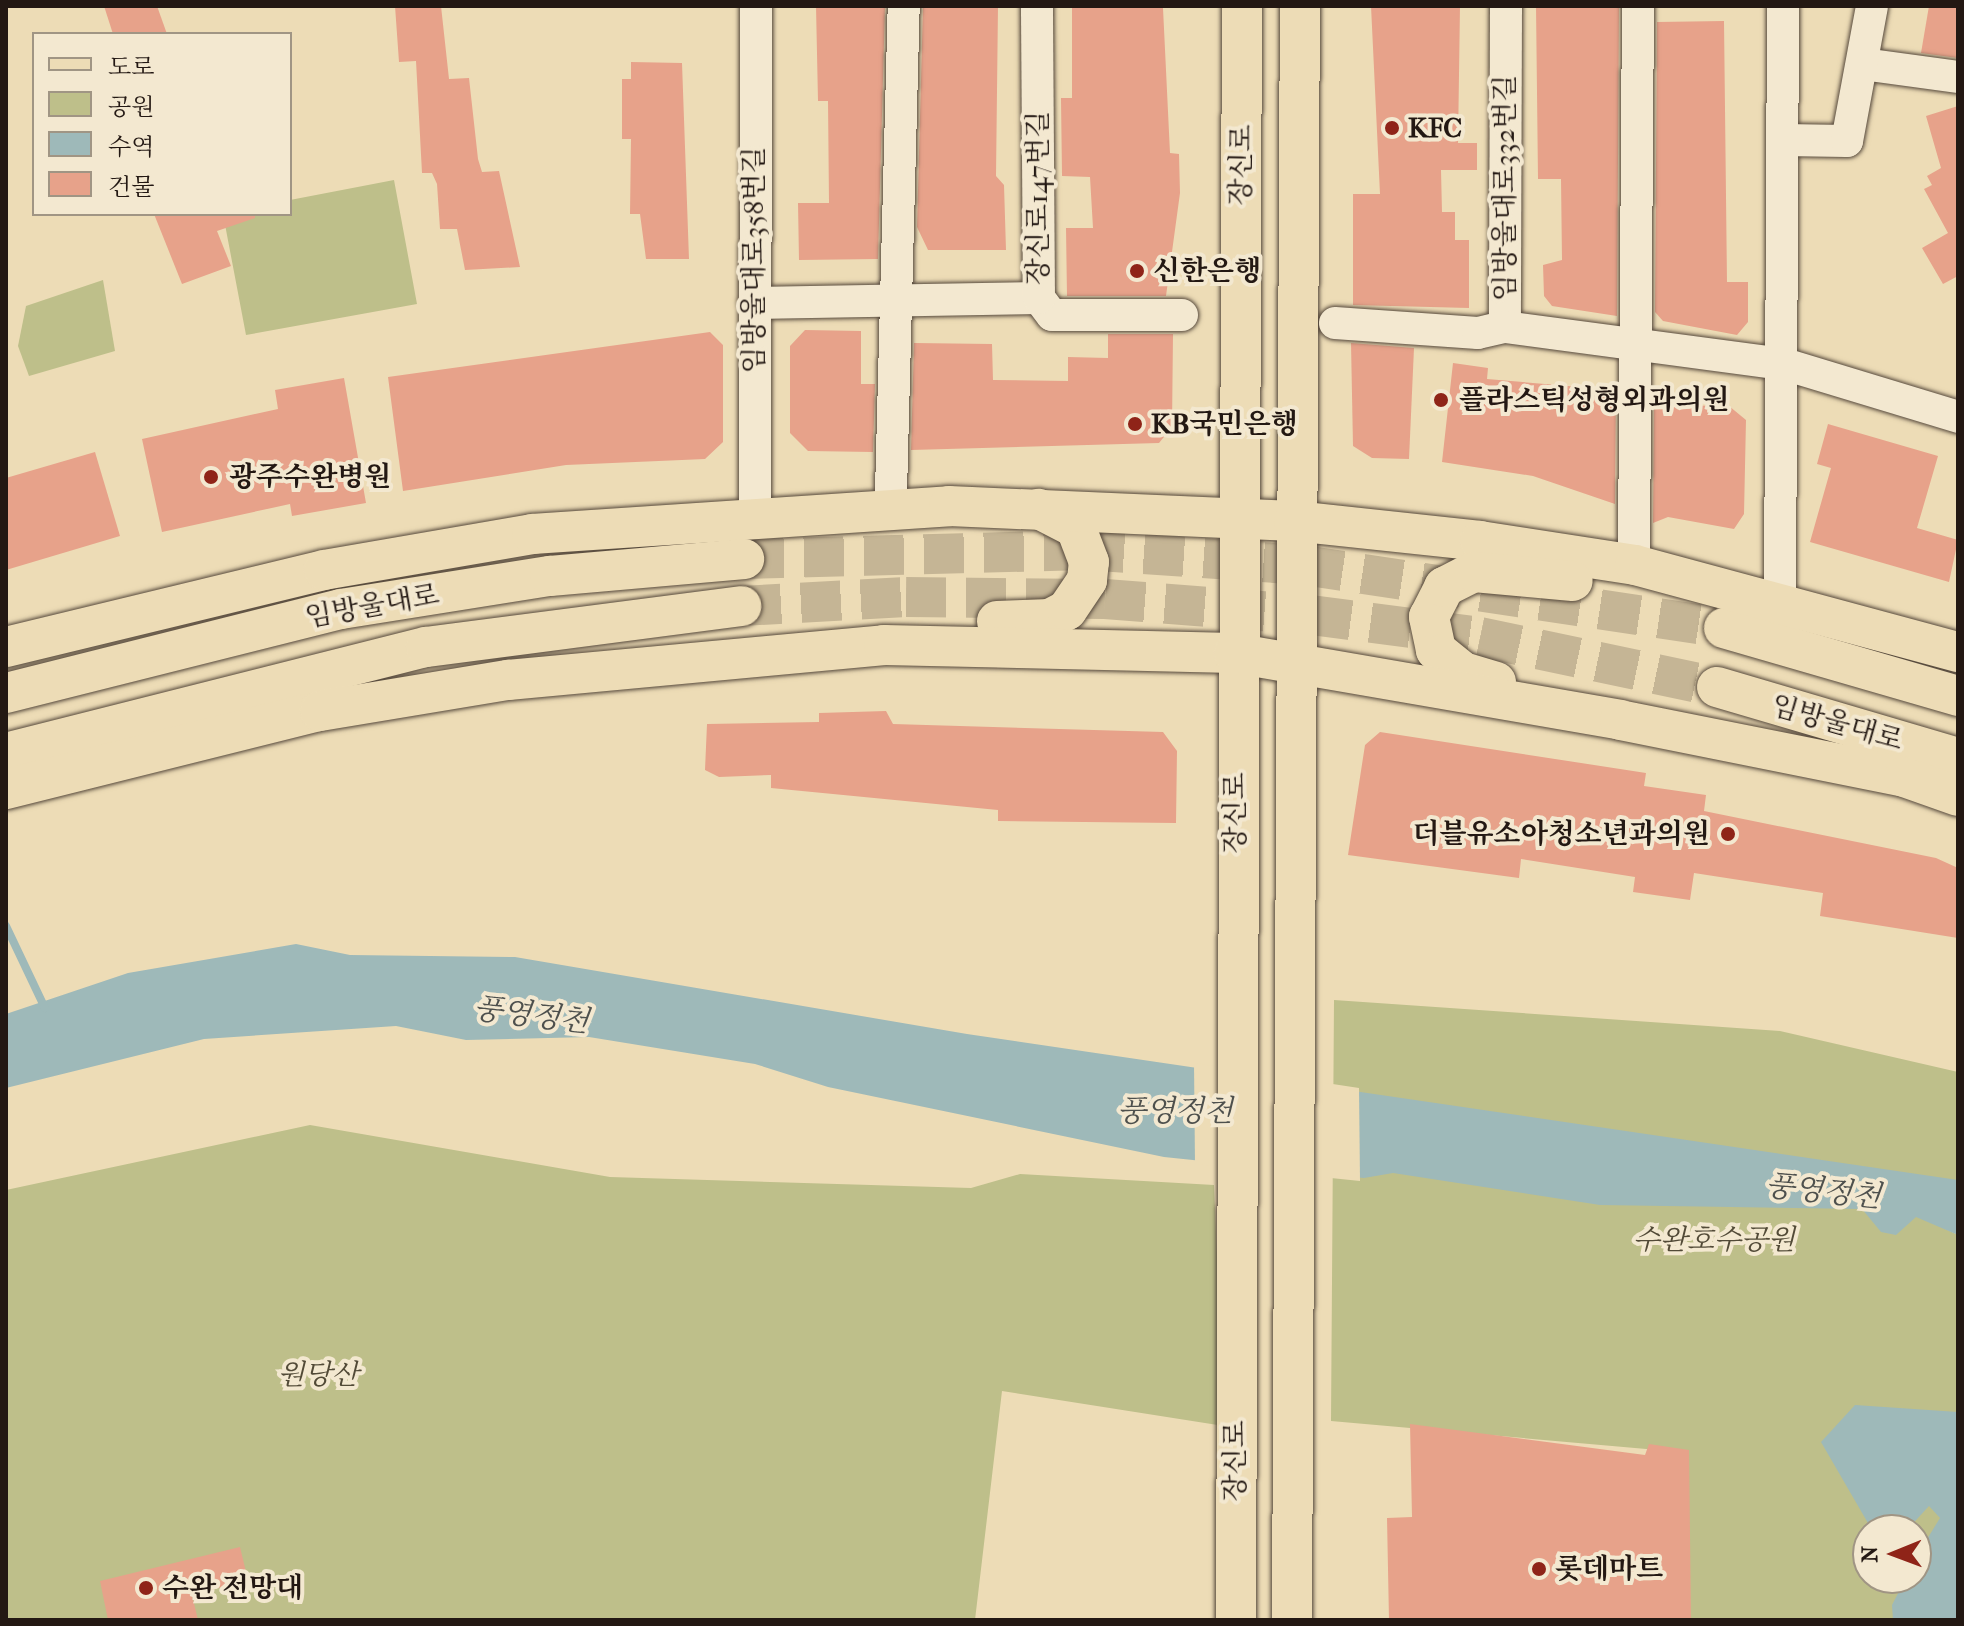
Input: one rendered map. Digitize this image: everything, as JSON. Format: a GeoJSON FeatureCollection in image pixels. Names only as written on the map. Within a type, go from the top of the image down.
{"type":"FeatureCollection","features":[{"type":"Feature","properties":{"kind":"main road","name":"장신로"},"geometry":{"type":"LineString","coordinates":[[1236,1620],[1234,653],[1242,6]]}},
{"type":"Feature","properties":{"kind":"main road","name":"장신로"},"geometry":{"type":"LineString","coordinates":[[1292,1620],[1291,971],[1300,6]]}},
{"type":"Feature","properties":{"kind":"main road"},"geometry":{"type":"LineString","coordinates":[[794,652],[827,627],[1032,621],[1067,610],[1087,580],[1085,544],[1062,516],[1026,508]]}},
{"type":"Feature","properties":{"kind":"main road"},"geometry":{"type":"LineString","coordinates":[[6,647],[324,570],[532,534],[755,514],[1026,508],[1294,521],[1480,541],[1697,581],[1780,600],[1958,652]]}},
{"type":"Feature","properties":{"kind":"main road","name":"임방울대로"},"geometry":{"type":"LineString","coordinates":[[6,693],[341,609],[550,576],[744,559]]}},
{"type":"Feature","properties":{"kind":"main road"},"geometry":{"type":"LineString","coordinates":[[1620,720],[1448,663],[1429,635],[1433,601],[1450,582],[1474,572],[1586,582],[1697,581]]}},
{"type":"Feature","properties":{"kind":"main road","name":"임방울대로"},"geometry":{"type":"LineString","coordinates":[[6,753],[426,647],[741,606]]}},
{"type":"Feature","properties":{"kind":"main road"},"geometry":{"type":"LineString","coordinates":[[1724,628],[1958,696]]}},
{"type":"Feature","properties":{"kind":"main road"},"geometry":{"type":"LineString","coordinates":[[6,789],[320,711],[508,680],[884,645],[1234,653],[1620,720],[1904,777],[1958,796]]}},
{"type":"Feature","properties":{"kind":"main road","name":"임방울대로"},"geometry":{"type":"LineString","coordinates":[[1717,687],[1958,758]]}},
{"type":"Feature","properties":{"kind":"street","name":"임방울대로358번길"},"geometry":{"type":"LineString","coordinates":[[755,514],[756,6]]}},
{"type":"Feature","properties":{"kind":"street"},"geometry":{"type":"LineString","coordinates":[[891,492],[892,297],[903,247],[904,6]]}},
{"type":"Feature","properties":{"kind":"street","name":"장신로147번길"},"geometry":{"type":"LineString","coordinates":[[754,303],[892,297],[1039,298],[1037,6]]}},
{"type":"Feature","properties":{"kind":"street","name":"임방울대로332번길"},"geometry":{"type":"LineString","coordinates":[[1506,6],[1505,327],[1784,364],[1958,417]]}},
{"type":"Feature","properties":{"kind":"street"},"geometry":{"type":"LineString","coordinates":[[1634,549],[1639,346],[1638,6]]}},
{"type":"Feature","properties":{"kind":"street"},"geometry":{"type":"LineString","coordinates":[[1780,600],[1784,364],[1783,6]]}},
{"type":"Feature","properties":{"kind":"street"},"geometry":{"type":"LineString","coordinates":[[1783,140],[1847,141],[1872,6]]}},
{"type":"Feature","properties":{"kind":"street"},"geometry":{"type":"LineString","coordinates":[[1863,64],[1958,77]]}},
{"type":"Feature","properties":{"kind":"street"},"geometry":{"type":"LineString","coordinates":[[1039,298],[1052,315],[1182,315]]}},
{"type":"Feature","properties":{"kind":"street"},"geometry":{"type":"LineString","coordinates":[[1335,323],[1478,333],[1505,327]]}},
{"type":"Feature","properties":{"kind":"green space"},"geometry":{"type":"Polygon","coordinates":[[[394,180],[417,304],[246,335],[223,216],[292,216],[292,200],[394,180]]]}},
{"type":"Feature","properties":{"kind":"green space"},"geometry":{"type":"Polygon","coordinates":[[[103,280],[115,351],[29,376],[18,346],[26,306],[103,280]]]}},
{"type":"Feature","properties":{"kind":"green space","name":"수완호수공원"},"geometry":{"type":"Polygon","coordinates":[[[1334,1000],[1780,1031],[1958,1072],[1958,1188],[1933,1223],[1958,1235],[1958,1620],[1674,1620],[1669,1451],[1331,1421],[1334,1000]]]}},
{"type":"Feature","properties":{"kind":"green space","name":"원당산"},"geometry":{"type":"Polygon","coordinates":[[[310,1125],[610,1177],[971,1188],[1020,1174],[1214,1185],[1224,1426],[1002,1391],[975,1620],[6,1620],[6,1190],[310,1125]]]}},
{"type":"Feature","properties":{"kind":"water","name":"풍영정천"},"geometry":{"type":"Polygon","coordinates":[[[296,944],[350,955],[515,957],[967,1034],[1958,1180],[1958,1235],[1916,1217],[1896,1235],[1881,1232],[1862,1209],[1600,1205],[1393,1173],[1364,1178],[1164,1157],[828,1087],[755,1064],[589,1037],[466,1040],[396,1026],[204,1039],[6,1088],[6,1014],[128,973],[296,944]]]}},
{"type":"Feature","properties":{"kind":"water"},"geometry":{"type":"Polygon","coordinates":[[[1855,1405],[1958,1412],[1958,1620],[1893,1620],[1892,1605],[1898,1594],[1932,1594],[1932,1531],[1940,1518],[1929,1506],[1922,1514],[1863,1514],[1821,1442],[1855,1405]]]}},
{"type":"Feature","properties":{"kind":"pier"},"geometry":{"type":"Polygon","coordinates":[[[1194,1063],[1359,1088],[1360,1181],[1195,1164],[1194,1063]]]}},
{"type":"Feature","properties":{"kind":"building"},"geometry":{"type":"Polygon","coordinates":[[[104,6],[157,6],[166,32],[112,32],[104,6]]]}},
{"type":"Feature","properties":{"kind":"building"},"geometry":{"type":"Polygon","coordinates":[[[395,6],[441,6],[449,79],[469,78],[478,159],[482,172],[499,171],[520,267],[465,270],[457,229],[440,229],[437,184],[432,173],[422,173],[416,61],[399,62],[395,6]]]}},
{"type":"Feature","properties":{"kind":"building"},"geometry":{"type":"Polygon","coordinates":[[[816,6],[885,6],[878,259],[799,260],[798,203],[829,203],[828,101],[818,101],[816,6]]]}},
{"type":"Feature","properties":{"kind":"building"},"geometry":{"type":"Polygon","coordinates":[[[923,6],[998,6],[996,176],[1004,185],[1006,250],[928,250],[917,227],[923,6]]]}},
{"type":"Feature","properties":{"kind":"building"},"geometry":{"type":"Polygon","coordinates":[[[1072,6],[1163,8],[1170,153],[1179,154],[1180,193],[1166,296],[1067,296],[1066,228],[1093,228],[1090,177],[1062,176],[1061,98],[1072,98],[1072,6]]]}},
{"type":"Feature","properties":{"kind":"building"},"geometry":{"type":"Polygon","coordinates":[[[1371,6],[1460,6],[1458,143],[1477,143],[1477,170],[1441,170],[1442,212],[1455,212],[1455,240],[1469,240],[1469,308],[1353,305],[1353,194],[1380,194],[1371,6]]]}},
{"type":"Feature","properties":{"kind":"building"},"geometry":{"type":"Polygon","coordinates":[[[1536,6],[1619,6],[1617,316],[1552,306],[1544,296],[1543,265],[1562,260],[1561,179],[1538,179],[1536,6]]]}},
{"type":"Feature","properties":{"kind":"building"},"geometry":{"type":"Polygon","coordinates":[[[1929,6],[1958,6],[1958,58],[1921,53],[1929,6]]]}},
{"type":"Feature","properties":{"kind":"building"},"geometry":{"type":"Polygon","coordinates":[[[1724,21],[1727,282],[1748,282],[1748,322],[1737,335],[1663,321],[1655,312],[1657,22],[1724,21]]]}},
{"type":"Feature","properties":{"kind":"building"},"geometry":{"type":"Polygon","coordinates":[[[631,62],[682,63],[689,259],[646,259],[640,214],[630,214],[631,139],[622,139],[622,79],[631,79],[631,62]]]}},
{"type":"Feature","properties":{"kind":"building"},"geometry":{"type":"Polygon","coordinates":[[[1958,106],[1958,276],[1943,284],[1922,248],[1948,233],[1924,189],[1932,185],[1927,176],[1941,168],[1926,116],[1958,106]]]}},
{"type":"Feature","properties":{"kind":"building"},"geometry":{"type":"Polygon","coordinates":[[[155,216],[255,216],[217,231],[231,266],[182,284],[155,216]]]}},
{"type":"Feature","properties":{"kind":"building"},"geometry":{"type":"Polygon","coordinates":[[[805,330],[861,331],[861,384],[875,384],[873,452],[808,451],[790,433],[790,346],[805,330]]]}},
{"type":"Feature","properties":{"kind":"building"},"geometry":{"type":"Polygon","coordinates":[[[710,332],[723,345],[723,442],[705,459],[566,465],[403,491],[388,377],[710,332]]]}},
{"type":"Feature","properties":{"kind":"building"},"geometry":{"type":"Polygon","coordinates":[[[1108,334],[1173,334],[1172,427],[1159,443],[911,450],[914,343],[992,344],[993,380],[1068,381],[1068,357],[1108,358],[1108,334]]]}},
{"type":"Feature","properties":{"kind":"building"},"geometry":{"type":"Polygon","coordinates":[[[1351,343],[1414,348],[1409,459],[1372,458],[1353,446],[1351,343]]]}},
{"type":"Feature","properties":{"kind":"building"},"geometry":{"type":"Polygon","coordinates":[[[1453,363],[1488,368],[1487,379],[1616,390],[1615,504],[1533,476],[1442,462],[1453,363]]]}},
{"type":"Feature","properties":{"kind":"building"},"geometry":{"type":"Polygon","coordinates":[[[344,378],[366,503],[292,516],[290,504],[162,532],[142,439],[278,409],[275,390],[344,378]]]}},
{"type":"Feature","properties":{"kind":"building"},"geometry":{"type":"Polygon","coordinates":[[[1654,405],[1729,406],[1746,420],[1744,514],[1734,529],[1668,517],[1653,523],[1654,405]]]}},
{"type":"Feature","properties":{"kind":"building"},"geometry":{"type":"Polygon","coordinates":[[[1828,424],[1938,456],[1917,528],[1958,540],[1949,582],[1810,542],[1831,468],[1817,464],[1828,424]]]}},
{"type":"Feature","properties":{"kind":"building"},"geometry":{"type":"Polygon","coordinates":[[[95,452],[120,536],[6,570],[6,478],[95,452]]]}},
{"type":"Feature","properties":{"kind":"building"},"geometry":{"type":"Polygon","coordinates":[[[886,711],[893,724],[1163,732],[1177,751],[1176,823],[998,821],[998,810],[771,788],[771,775],[719,777],[705,770],[707,724],[819,722],[819,713],[886,711]]]}},
{"type":"Feature","properties":{"kind":"building"},"geometry":{"type":"Polygon","coordinates":[[[1380,732],[1646,773],[1644,786],[1706,795],[1704,811],[1936,858],[1958,868],[1958,938],[1820,916],[1823,893],[1694,873],[1690,900],[1633,892],[1635,877],[1521,859],[1519,878],[1348,855],[1365,745],[1380,732]]]}},
{"type":"Feature","properties":{"kind":"building","name":"롯데마트"},"geometry":{"type":"Polygon","coordinates":[[[1410,1424],[1645,1455],[1649,1444],[1689,1450],[1691,1620],[1389,1620],[1387,1518],[1412,1517],[1410,1424]]]}},
{"type":"Feature","properties":{"kind":"building","name":"수완 전망대"},"geometry":{"type":"Polygon","coordinates":[[[240,1547],[248,1580],[192,1595],[198,1620],[108,1620],[100,1581],[240,1547]]]}},
{"type":"Feature","properties":{"kind":"waterway"},"geometry":{"type":"LineString","coordinates":[[6,926],[45,1008]]}},
{"type":"Feature","properties":{"kind":"tunnel"},"geometry":{"type":"LineString","coordinates":[[744,559],[1084,550],[1303,565],[1724,628]]}},
{"type":"Feature","properties":{"kind":"tunnel"},"geometry":{"type":"LineString","coordinates":[[741,606],[906,597],[1105,599],[1311,615],[1480,637],[1717,687]]}},
{"type":"Feature","properties":{"kind":"place","name":"KFC"},"geometry":{"type":"Point","coordinates":[1392,128]}},
{"type":"Feature","properties":{"kind":"place","name":"신한은행"},"geometry":{"type":"Point","coordinates":[1137,271]}},
{"type":"Feature","properties":{"kind":"place","name":"플라스틱성형외과의원"},"geometry":{"type":"Point","coordinates":[1441,400]}},
{"type":"Feature","properties":{"kind":"place","name":"KB국민은행"},"geometry":{"type":"Point","coordinates":[1135,424]}},
{"type":"Feature","properties":{"kind":"place","name":"광주수완병원"},"geometry":{"type":"Point","coordinates":[211,477]}},
{"type":"Feature","properties":{"kind":"place","name":"더블유소아청소년과의원"},"geometry":{"type":"Point","coordinates":[1728,834]}},
{"type":"Feature","properties":{"kind":"place","name":"롯데마트"},"geometry":{"type":"Point","coordinates":[1539,1569]}},
{"type":"Feature","properties":{"kind":"place","name":"수완 전망대"},"geometry":{"type":"Point","coordinates":[146,1588]}}]}
